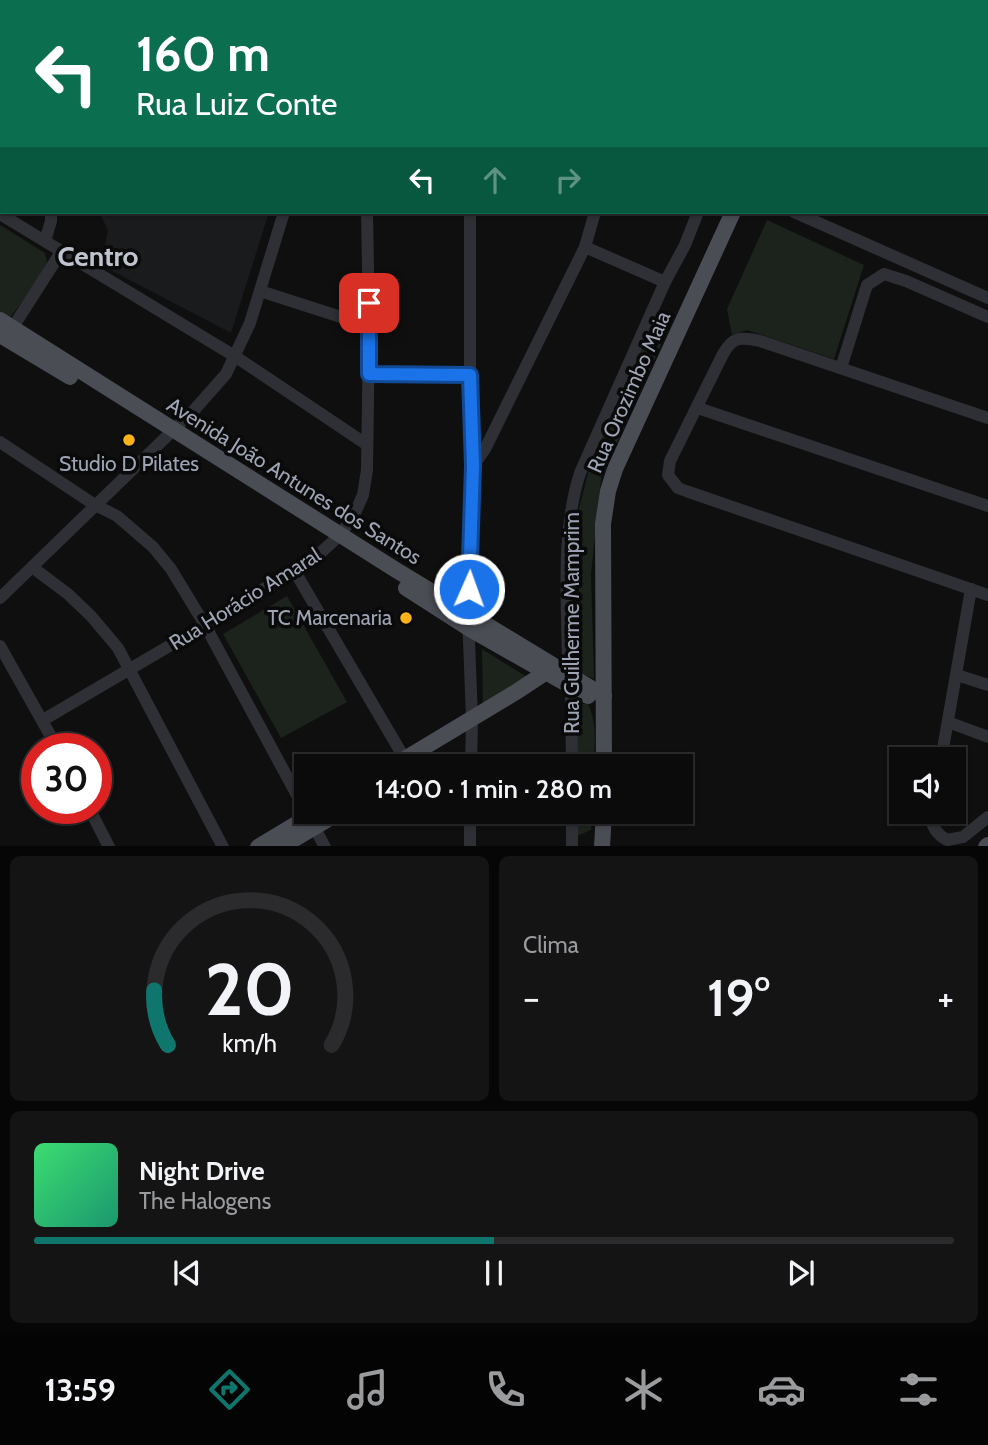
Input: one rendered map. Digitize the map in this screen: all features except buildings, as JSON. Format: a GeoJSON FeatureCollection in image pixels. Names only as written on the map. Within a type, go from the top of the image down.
{"type":"FeatureCollection","features":[{"type":"Feature","properties":{"kind":"main road","name":"Rua Orozimbo Maia"},"geometry":{"type":"LineString","coordinates":[[604,754],[603,546],[608,491],[615,469],[732,214]]}},
{"type":"Feature","properties":{"kind":"main road","name":"Avenida João Antunes dos Santos"},"geometry":{"type":"LineString","coordinates":[[3,327],[170,432],[243,487],[336,538],[469,621],[604,700]]}},
{"type":"Feature","properties":{"kind":"main road"},"geometry":{"type":"LineString","coordinates":[[423,754],[560,675]]}},
{"type":"Feature","properties":{"kind":"main road"},"geometry":{"type":"LineString","coordinates":[[258,846],[303,824]]}},
{"type":"Feature","properties":{"kind":"main road"},"geometry":{"type":"LineString","coordinates":[[282,846],[307,824]]}},
{"type":"Feature","properties":{"kind":"main road"},"geometry":{"type":"LineString","coordinates":[[602,846],[603,824]]}},
{"type":"Feature","properties":{"kind":"street"},"geometry":{"type":"LineString","coordinates":[[0,214],[236,357],[366,444]]}},
{"type":"Feature","properties":{"kind":"street"},"geometry":{"type":"LineString","coordinates":[[40,238],[49,214]]}},
{"type":"Feature","properties":{"kind":"street"},"geometry":{"type":"LineString","coordinates":[[0,598],[220,380],[236,357],[250,323],[283,214]]}},
{"type":"Feature","properties":{"kind":"street","name":"Rua Horácio Amaral"},"geometry":{"type":"LineString","coordinates":[[43,720],[205,625],[327,549],[354,515],[363,495],[366,444],[369,374],[367,214]]}},
{"type":"Feature","properties":{"kind":"street"},"geometry":{"type":"LineString","coordinates":[[470,214],[473,466],[469,621],[471,754]]}},
{"type":"Feature","properties":{"kind":"street"},"geometry":{"type":"LineString","coordinates":[[473,466],[485,449],[585,247],[594,214]]}},
{"type":"Feature","properties":{"kind":"street","name":"Rua Guilherme Mamprim"},"geometry":{"type":"LineString","coordinates":[[570,754],[560,675],[568,531],[574,491],[697,214]]}},
{"type":"Feature","properties":{"kind":"street"},"geometry":{"type":"LineString","coordinates":[[799,214],[988,298]]}},
{"type":"Feature","properties":{"kind":"street"},"geometry":{"type":"LineString","coordinates":[[585,247],[665,282]]}},
{"type":"Feature","properties":{"kind":"street"},"geometry":{"type":"LineString","coordinates":[[3,327],[61,252]]}},
{"type":"Feature","properties":{"kind":"street"},"geometry":{"type":"LineString","coordinates":[[841,368],[867,285],[884,274],[988,317]]}},
{"type":"Feature","properties":{"kind":"street"},"geometry":{"type":"LineString","coordinates":[[260,291],[369,326]]}},
{"type":"Feature","properties":{"kind":"street"},"geometry":{"type":"LineString","coordinates":[[988,418],[745,338],[730,342],[670,461],[668,475],[678,488],[988,595]]}},
{"type":"Feature","properties":{"kind":"street"},"geometry":{"type":"LineString","coordinates":[[369,374],[470,375]]}},
{"type":"Feature","properties":{"kind":"street"},"geometry":{"type":"LineString","coordinates":[[698,408],[988,506]]}},
{"type":"Feature","properties":{"kind":"street"},"geometry":{"type":"LineString","coordinates":[[472,438],[493,429]]}},
{"type":"Feature","properties":{"kind":"street"},"geometry":{"type":"LineString","coordinates":[[0,442],[95,505],[117,516],[153,547],[171,569],[205,625],[294,785]]}},
{"type":"Feature","properties":{"kind":"street"},"geometry":{"type":"LineString","coordinates":[[32,567],[91,615],[118,648],[223,846]]}},
{"type":"Feature","properties":{"kind":"street"},"geometry":{"type":"LineString","coordinates":[[294,570],[399,754]]}},
{"type":"Feature","properties":{"kind":"street"},"geometry":{"type":"LineString","coordinates":[[943,747],[971,589]]}},
{"type":"Feature","properties":{"kind":"street"},"geometry":{"type":"LineString","coordinates":[[0,646],[50,733]]}},
{"type":"Feature","properties":{"kind":"street"},"geometry":{"type":"LineString","coordinates":[[957,675],[988,685]]}},
{"type":"Feature","properties":{"kind":"street"},"geometry":{"type":"LineString","coordinates":[[947,722],[988,737]]}},
{"type":"Feature","properties":{"kind":"street"},"geometry":{"type":"LineString","coordinates":[[933,824],[944,839],[952,840],[963,837],[988,817]]}},
{"type":"Feature","properties":{"kind":"street"},"geometry":{"type":"LineString","coordinates":[[97,824],[109,846]]}},
{"type":"Feature","properties":{"kind":"street"},"geometry":{"type":"LineString","coordinates":[[315,824],[325,846]]}},
{"type":"Feature","properties":{"kind":"street"},"geometry":{"type":"LineString","coordinates":[[470,824],[470,846]]}},
{"type":"Feature","properties":{"kind":"street"},"geometry":{"type":"LineString","coordinates":[[572,824],[572,846]]}},
{"type":"Feature","properties":{"kind":"shaded area"},"geometry":{"type":"Polygon","coordinates":[[[100,214],[268,214],[231,333],[101,265],[108,230],[100,214]]]}},
{"type":"Feature","properties":{"kind":"shaded area"},"geometry":{"type":"Polygon","coordinates":[[[767,220],[864,265],[834,359],[747,330],[732,335],[727,309],[767,220]]]}},
{"type":"Feature","properties":{"kind":"shaded area"},"geometry":{"type":"Polygon","coordinates":[[[0,225],[45,253],[47,262],[36,283],[9,319],[0,314],[0,225]]]}},
{"type":"Feature","properties":{"kind":"shaded area"},"geometry":{"type":"Polygon","coordinates":[[[673,318],[601,479],[591,574],[594,679],[573,670],[575,524],[588,473],[607,421],[655,321],[673,318]]]}},
{"type":"Feature","properties":{"kind":"shaded area"},"geometry":{"type":"Polygon","coordinates":[[[287,596],[347,702],[281,738],[223,634],[287,596]]]}},
{"type":"Feature","properties":{"kind":"shaded area"},"geometry":{"type":"Polygon","coordinates":[[[482,649],[527,677],[483,708],[482,649]]]}},
{"type":"Feature","properties":{"kind":"shaded area"},"geometry":{"type":"Polygon","coordinates":[[[577,704],[588,704],[595,735],[594,754],[577,754],[577,704]]]}},
{"type":"Feature","properties":{"kind":"shaded area"},"geometry":{"type":"Polygon","coordinates":[[[577,824],[592,824],[591,830],[577,836],[577,824]]]}},
{"type":"Feature","properties":{"kind":"place","name":"Studio D Pilates"},"geometry":{"type":"Point","coordinates":[129,440]}},
{"type":"Feature","properties":{"kind":"place","name":"TC Marcenaria"},"geometry":{"type":"Point","coordinates":[406,618]}},
{"type":"Feature","properties":{"kind":"district","name":"Centro"},"geometry":{"type":"Point","coordinates":[98,256]}},
{"type":"Feature","properties":{"kind":"route"},"geometry":{"type":"LineString","coordinates":[[369,303],[369,374],[470,375],[473,466],[469,589]]}}]}
